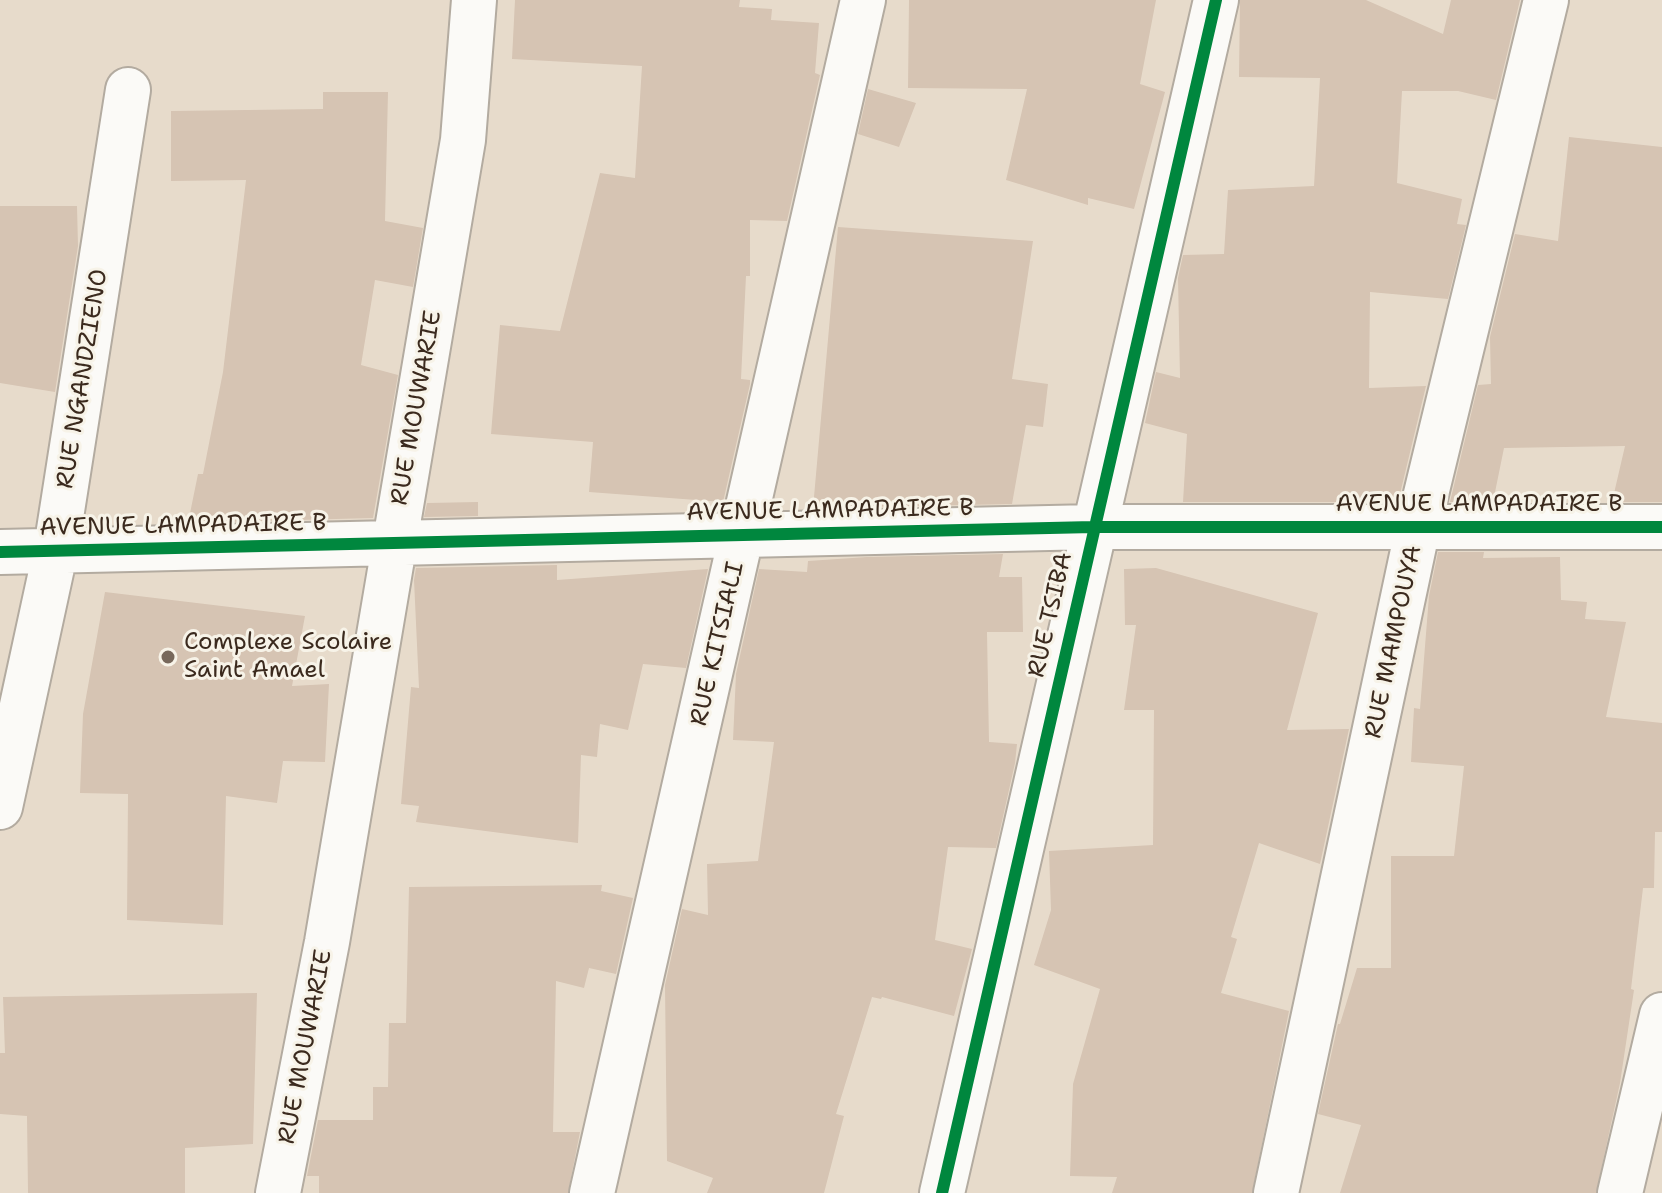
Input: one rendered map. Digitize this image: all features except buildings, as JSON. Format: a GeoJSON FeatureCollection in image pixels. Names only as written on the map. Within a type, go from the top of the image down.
{"type":"FeatureCollection","features":[{"type":"Feature","properties":{"kind":"street","name":"RUE MOUWARIE"},"geometry":{"type":"LineString","coordinates":[[278,1193],[327,942],[463,140],[474,0]]}},
{"type":"Feature","properties":{"kind":"street","name":"RUE KITSIALI"},"geometry":{"type":"LineString","coordinates":[[592,1193],[863,0]]}},
{"type":"Feature","properties":{"kind":"street","name":"RUE TSIBA"},"geometry":{"type":"LineString","coordinates":[[942,1193],[1216,0]]}},
{"type":"Feature","properties":{"kind":"street","name":"RUE MAMPOUYA"},"geometry":{"type":"LineString","coordinates":[[1276,1193],[1418,527],[1546,0]]}},
{"type":"Feature","properties":{"kind":"street","name":"RUE NGANDZIENO"},"geometry":{"type":"LineString","coordinates":[[0,807],[56,549],[128,90]]}},
{"type":"Feature","properties":{"kind":"street","name":"AVENUE LAMPADAIRE B"},"geometry":{"type":"LineString","coordinates":[[0,552],[1093,527],[1662,527]]}},
{"type":"Feature","properties":{"kind":"street"},"geometry":{"type":"LineString","coordinates":[[1620,1193],[1662,1015]]}},
{"type":"Feature","properties":{"kind":"cycle path"},"geometry":{"type":"LineString","coordinates":[[942,1193],[1216,0]]}},
{"type":"Feature","properties":{"kind":"cycle path"},"geometry":{"type":"LineString","coordinates":[[0,552],[1093,527],[1662,527]]}},
{"type":"Feature","properties":{"kind":"place","name":"Complexe Scolaire Saint Amael"},"geometry":{"type":"Point","coordinates":[168,657]}}]}
